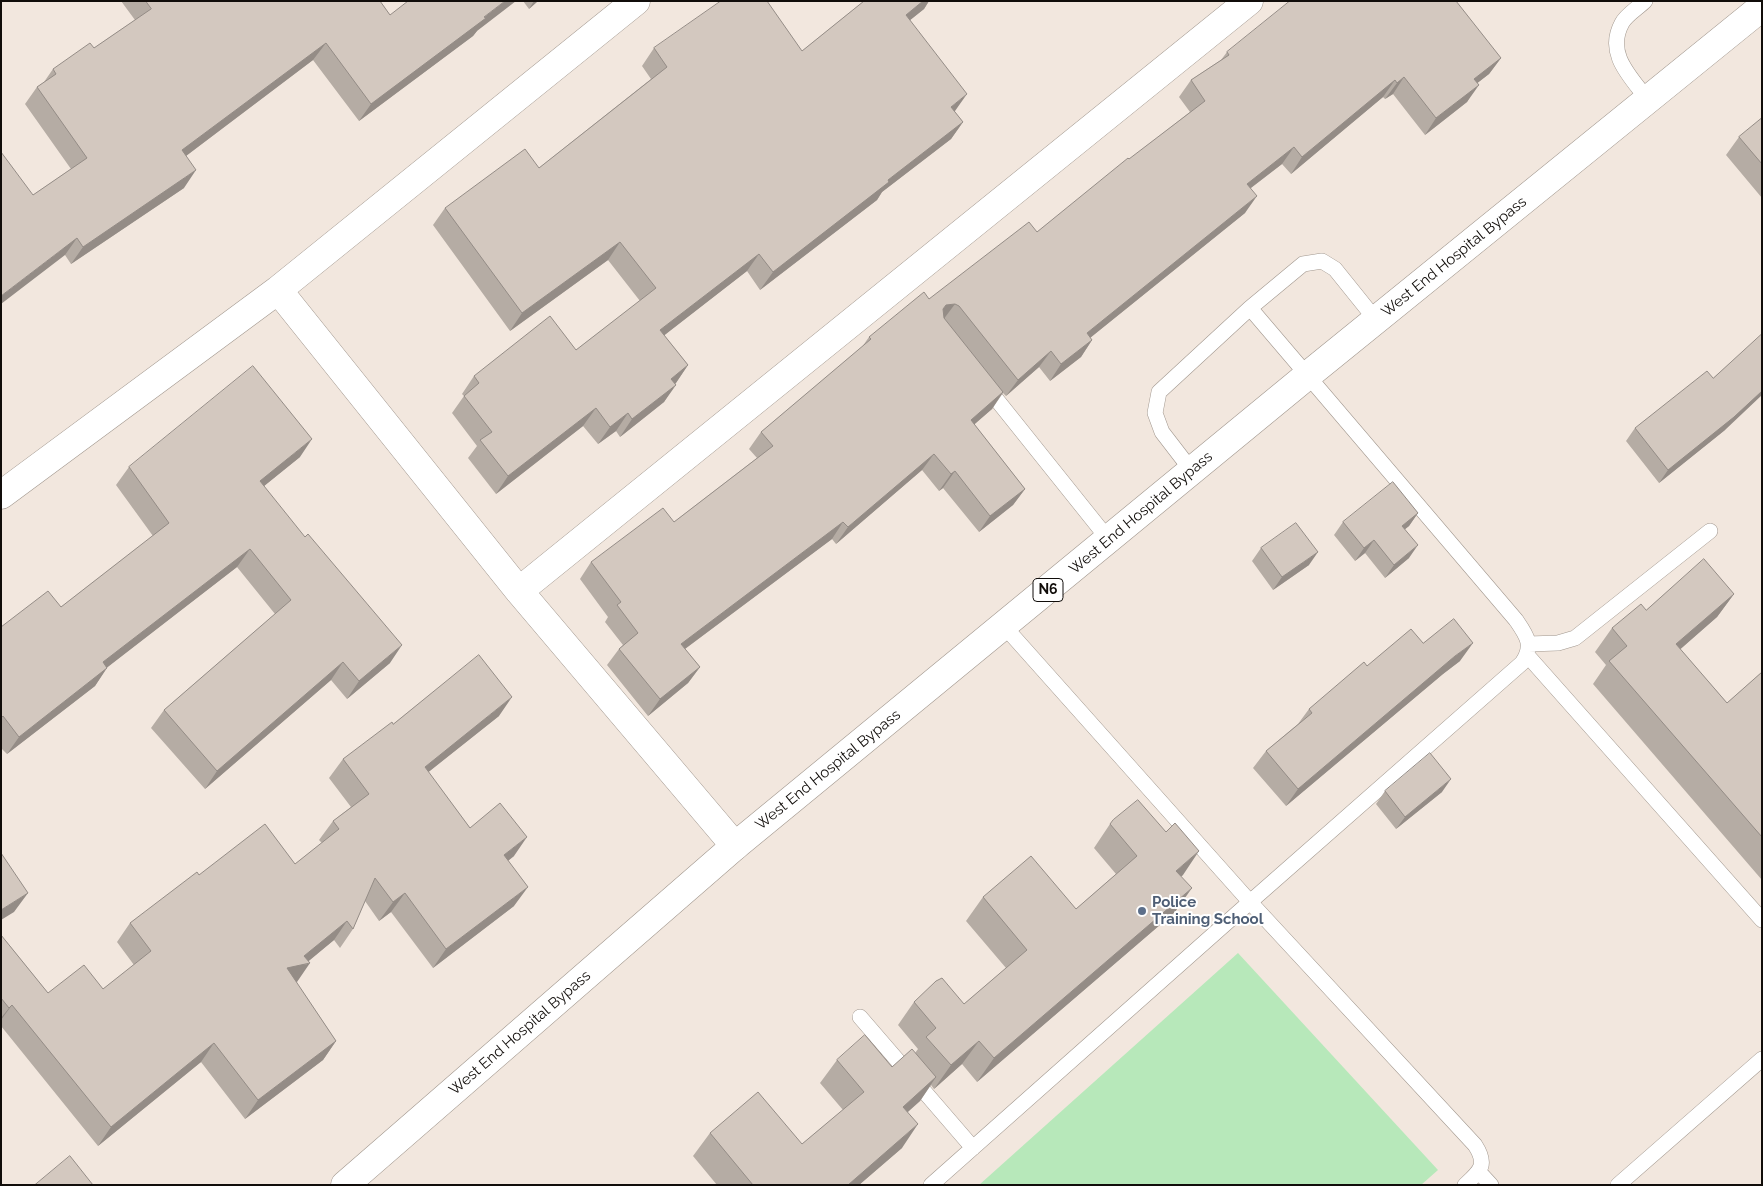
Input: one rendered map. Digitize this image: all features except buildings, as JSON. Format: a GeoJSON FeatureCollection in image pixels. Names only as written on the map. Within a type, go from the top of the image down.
{"type":"FeatureCollection","features":[{"type":"Feature","properties":{"kind":"main road"},"geometry":{"type":"LineString","coordinates":[[1,494],[278,290],[636,1]]}},
{"type":"Feature","properties":{"kind":"main road"},"geometry":{"type":"LineString","coordinates":[[519,591],[1249,1]]}},
{"type":"Feature","properties":{"kind":"main road","name":"West End Hospital Bypass"},"geometry":{"type":"LineString","coordinates":[[345,1185],[736,846],[1308,375],[1762,7]]}},
{"type":"Feature","properties":{"kind":"main road"},"geometry":{"type":"LineString","coordinates":[[278,290],[519,591],[736,846]]}},
{"type":"Feature","properties":{"kind":"lane"},"geometry":{"type":"LineString","coordinates":[[1645,1],[1622,22],[1615,44],[1620,62],[1648,100]]}},
{"type":"Feature","properties":{"kind":"lane"},"geometry":{"type":"LineString","coordinates":[[1192,471],[1162,432],[1155,413],[1159,392],[1250,308],[1304,264],[1322,261],[1335,269],[1376,320]]}},
{"type":"Feature","properties":{"kind":"lane"},"geometry":{"type":"LineString","coordinates":[[1250,308],[1516,620],[1524,632],[1528,650],[1762,920]]}},
{"type":"Feature","properties":{"kind":"lane"},"geometry":{"type":"LineString","coordinates":[[976,374],[1109,540]]}},
{"type":"Feature","properties":{"kind":"lane"},"geometry":{"type":"LineString","coordinates":[[1528,650],[1575,638],[1710,531]]}},
{"type":"Feature","properties":{"kind":"lane"},"geometry":{"type":"LineString","coordinates":[[1004,626],[1250,902],[1475,1145],[1482,1157],[1482,1166],[1479,1172],[1465,1185]]}},
{"type":"Feature","properties":{"kind":"lane"},"geometry":{"type":"LineString","coordinates":[[932,1185],[1522,663],[1528,650]]}},
{"type":"Feature","properties":{"kind":"lane"},"geometry":{"type":"LineString","coordinates":[[860,1017],[973,1148]]}},
{"type":"Feature","properties":{"kind":"lane"},"geometry":{"type":"LineString","coordinates":[[1618,1185],[1762,1059]]}},
{"type":"Feature","properties":{"kind":"lane"},"geometry":{"type":"LineString","coordinates":[[1479,1172],[1491,1185]]}},
{"type":"Feature","properties":{"kind":"green space"},"geometry":{"type":"Polygon","coordinates":[[[1238,953],[1438,1170],[1421,1185],[979,1185],[1238,953]]]}},
{"type":"Feature","properties":{"kind":"place","name":"Police Training School"},"geometry":{"type":"Point","coordinates":[1142,911]}}]}
